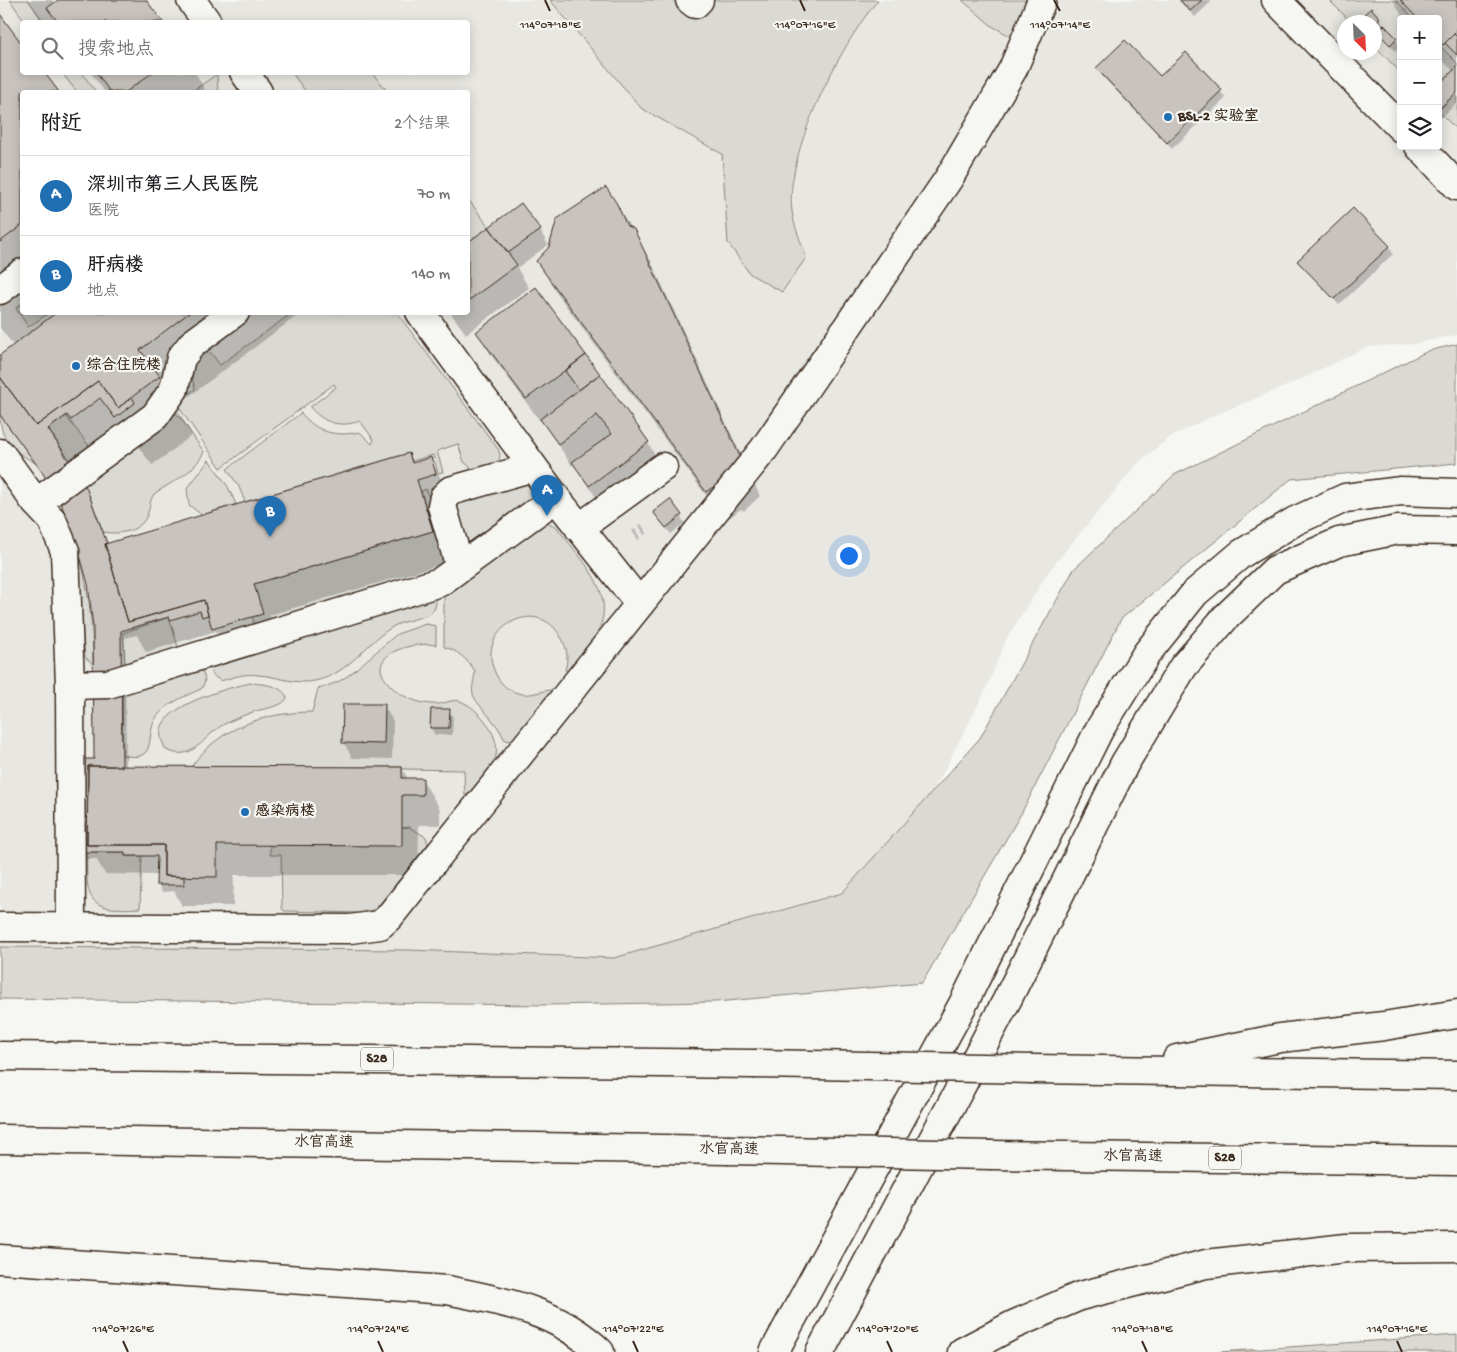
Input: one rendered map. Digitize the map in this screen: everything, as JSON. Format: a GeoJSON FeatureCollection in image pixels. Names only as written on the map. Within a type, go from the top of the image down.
{"type":"FeatureCollection","features":[{"type":"Feature","properties":{"kind":"main road"},"geometry":{"type":"LineString","coordinates":[[191,0],[206,20]]}},
{"type":"Feature","properties":{"kind":"main road"},"geometry":{"type":"LineString","coordinates":[[690,0],[695,4],[699,0]]}},
{"type":"Feature","properties":{"kind":"main road"},"geometry":{"type":"LineString","coordinates":[[0,927],[350,929],[380,925],[395,910],[764,450],[949,178],[1014,69],[1042,0]]}},
{"type":"Feature","properties":{"kind":"main road"},"geometry":{"type":"LineString","coordinates":[[1276,0],[1397,124]]}},
{"type":"Feature","properties":{"kind":"main road"},"geometry":{"type":"LineString","coordinates":[[246,75],[257,90]]}},
{"type":"Feature","properties":{"kind":"main road"},"geometry":{"type":"LineString","coordinates":[[1422,150],[1457,186]]}},
{"type":"Feature","properties":{"kind":"main road"},"geometry":{"type":"LineString","coordinates":[[0,290],[20,275]]}},
{"type":"Feature","properties":{"kind":"main road"},"geometry":{"type":"LineString","coordinates":[[36,503],[155,416],[174,389],[181,358],[192,344],[231,315]]}},
{"type":"Feature","properties":{"kind":"main road"},"geometry":{"type":"LineString","coordinates":[[422,315],[556,498],[640,604]]}},
{"type":"Feature","properties":{"kind":"main road"},"geometry":{"type":"LineString","coordinates":[[0,453],[36,503],[52,520],[65,551],[70,684],[71,928]]}},
{"type":"Feature","properties":{"kind":"main road"},"geometry":{"type":"LineString","coordinates":[[460,567],[442,506],[444,497],[450,491],[533,467]]}},
{"type":"Feature","properties":{"kind":"main road"},"geometry":{"type":"LineString","coordinates":[[579,528],[663,467]]}},
{"type":"Feature","properties":{"kind":"main road"},"geometry":{"type":"LineString","coordinates":[[774,1352],[963,1004],[1099,730],[1147,653],[1195,593],[1241,554],[1295,520],[1345,498],[1401,492],[1457,493]]}},
{"type":"Feature","properties":{"kind":"main road"},"geometry":{"type":"LineString","coordinates":[[70,684],[108,684],[440,582],[556,498]]}},
{"type":"Feature","properties":{"kind":"main road"},"geometry":{"type":"LineString","coordinates":[[820,1352],[998,1017],[1125,764],[1183,667],[1225,618],[1275,570],[1339,542],[1398,530],[1457,531]]}},
{"type":"Feature","properties":{"kind":"main road"},"geometry":{"type":"LineString","coordinates":[[1128,1070],[1280,1038],[1384,1026],[1457,1014]]}},
{"type":"Feature","properties":{"kind":"main road","name":"S28"},"geometry":{"type":"LineString","coordinates":[[0,1056],[753,1064],[1457,1076]]}},
{"type":"Feature","properties":{"kind":"main road","name":"水官高速"},"geometry":{"type":"LineString","coordinates":[[0,1138],[1457,1161]]}},
{"type":"Feature","properties":{"kind":"main road"},"geometry":{"type":"LineString","coordinates":[[962,1352],[1013,1325],[1080,1296],[1206,1264],[1346,1248],[1457,1247]]}},
{"type":"Feature","properties":{"kind":"main road"},"geometry":{"type":"LineString","coordinates":[[0,1259],[448,1290],[505,1301],[552,1317],[600,1352]]}},
{"type":"Feature","properties":{"kind":"shaded area"},"geometry":{"type":"Polygon","coordinates":[[[0,0],[550,0],[641,108],[722,154],[806,258],[792,211],[794,168],[826,80],[868,12],[878,0],[1457,0],[1457,335],[1413,344],[1367,347],[1289,385],[1212,416],[1169,438],[1139,462],[1049,571],[1007,638],[985,691],[943,773],[904,829],[842,892],[615,958],[512,959],[409,950],[0,947],[0,0]]]}},
{"type":"Feature","properties":{"kind":"shaded area"},"geometry":{"type":"Polygon","coordinates":[[[10,0],[28,0],[43,20],[24,20],[10,0]]]}},
{"type":"Feature","properties":{"kind":"shaded area"},"geometry":{"type":"Polygon","coordinates":[[[550,0],[878,0],[863,19],[832,71],[806,131],[797,160],[792,187],[792,211],[806,258],[782,292],[750,274],[728,243],[722,154],[641,108],[550,0]]]}},
{"type":"Feature","properties":{"kind":"shaded area"},"geometry":{"type":"Polygon","coordinates":[[[962,0],[1027,0],[1012,37],[992,26],[962,0]]]}},
{"type":"Feature","properties":{"kind":"shaded area"},"geometry":{"type":"Polygon","coordinates":[[[1329,0],[1396,0],[1410,15],[1397,15],[1397,69],[1382,53],[1382,15],[1344,15],[1329,0]]]}},
{"type":"Feature","properties":{"kind":"shaded area"},"geometry":{"type":"Polygon","coordinates":[[[1442,48],[1457,63],[1457,67],[1442,81],[1442,48]]]}},
{"type":"Feature","properties":{"kind":"shaded area"},"geometry":{"type":"Polygon","coordinates":[[[64,75],[83,75],[95,90],[75,90],[64,75]]]}},
{"type":"Feature","properties":{"kind":"shaded area"},"geometry":{"type":"Polygon","coordinates":[[[216,75],[217,75],[218,90],[194,90],[216,75]]]}},
{"type":"Feature","properties":{"kind":"shaded area"},"geometry":{"type":"Polygon","coordinates":[[[293,75],[374,75],[386,90],[305,90],[293,75]]]}},
{"type":"Feature","properties":{"kind":"shaded area"},"geometry":{"type":"Polygon","coordinates":[[[1457,92],[1457,130],[1442,115],[1442,107],[1457,92]]]}},
{"type":"Feature","properties":{"kind":"shaded area"},"geometry":{"type":"Polygon","coordinates":[[[470,202],[489,227],[470,241],[470,202]]]}},
{"type":"Feature","properties":{"kind":"shaded area"},"geometry":{"type":"Polygon","coordinates":[[[20,305],[20,314],[16,308],[20,305]]]}},
{"type":"Feature","properties":{"kind":"shaded area"},"geometry":{"type":"Polygon","coordinates":[[[20,315],[46,315],[28,327],[20,315]]]}},
{"type":"Feature","properties":{"kind":"shaded area"},"geometry":{"type":"Polygon","coordinates":[[[289,315],[398,315],[498,449],[499,459],[494,465],[474,470],[464,462],[458,444],[437,451],[443,472],[438,473],[433,455],[412,461],[409,453],[245,502],[239,487],[227,469],[301,413],[314,425],[328,432],[343,434],[360,432],[372,444],[374,440],[360,421],[346,424],[332,423],[320,417],[310,407],[336,387],[334,384],[221,468],[176,403],[195,389],[189,365],[201,354],[211,353],[220,365],[289,315]]]}},
{"type":"Feature","properties":{"kind":"shaded area"},"geometry":{"type":"Polygon","coordinates":[[[1457,344],[1457,463],[1291,479],[1121,619],[1022,812],[922,983],[716,1002],[547,1005],[0,999],[0,947],[409,950],[614,958],[842,893],[980,738],[1074,569],[1174,475],[1428,351],[1457,344]]]}},
{"type":"Feature","properties":{"kind":"shaded area"},"geometry":{"type":"Polygon","coordinates":[[[172,411],[180,417],[204,452],[188,472],[154,494],[148,513],[141,524],[129,531],[103,532],[83,481],[172,411]]]}},
{"type":"Feature","properties":{"kind":"shaded area"},"geometry":{"type":"Polygon","coordinates":[[[0,415],[36,463],[15,450],[10,444],[3,432],[0,415]]]}},
{"type":"Feature","properties":{"kind":"shaded area"},"geometry":{"type":"Polygon","coordinates":[[[66,416],[89,446],[70,460],[48,429],[66,416]]]}},
{"type":"Feature","properties":{"kind":"shaded area"},"geometry":{"type":"Polygon","coordinates":[[[209,460],[227,485],[236,504],[202,515],[189,505],[187,489],[209,460]]]}},
{"type":"Feature","properties":{"kind":"shaded area"},"geometry":{"type":"Polygon","coordinates":[[[525,482],[535,491],[535,499],[475,544],[464,540],[455,509],[464,500],[525,482]]]}},
{"type":"Feature","properties":{"kind":"shaded area"},"geometry":{"type":"Polygon","coordinates":[[[426,489],[441,532],[443,544],[441,564],[436,573],[256,629],[252,617],[254,584],[433,531],[421,491],[426,489]]]}},
{"type":"Feature","properties":{"kind":"shaded area"},"geometry":{"type":"Polygon","coordinates":[[[548,523],[556,526],[593,575],[603,602],[603,616],[598,631],[588,647],[567,671],[565,670],[567,656],[564,643],[549,623],[536,618],[523,618],[511,622],[501,631],[494,642],[491,655],[494,670],[500,682],[510,690],[523,694],[552,690],[513,739],[509,741],[504,739],[497,726],[473,694],[472,688],[475,671],[461,656],[453,650],[444,647],[444,592],[538,525],[548,523]]]}},
{"type":"Feature","properties":{"kind":"shaded area"},"geometry":{"type":"Polygon","coordinates":[[[77,545],[89,604],[93,664],[85,657],[77,545]]]}},
{"type":"Feature","properties":{"kind":"shaded area"},"geometry":{"type":"Polygon","coordinates":[[[436,595],[436,602],[432,612],[396,625],[338,672],[327,677],[315,681],[300,682],[248,675],[221,681],[211,674],[212,666],[436,595]]]}},
{"type":"Feature","properties":{"kind":"shaded area"},"geometry":{"type":"Polygon","coordinates":[[[169,617],[179,650],[141,662],[125,663],[123,633],[169,617]]]}},
{"type":"Feature","properties":{"kind":"shaded area"},"geometry":{"type":"Polygon","coordinates":[[[426,624],[436,626],[436,645],[415,645],[394,652],[386,657],[381,665],[382,674],[394,689],[405,696],[418,702],[431,704],[459,701],[467,704],[488,725],[496,744],[494,761],[465,796],[464,770],[402,769],[402,767],[191,767],[202,753],[215,742],[245,724],[278,715],[312,712],[318,689],[338,682],[349,675],[397,634],[426,624]]]}},
{"type":"Feature","properties":{"kind":"shaded area"},"geometry":{"type":"Polygon","coordinates":[[[200,668],[205,679],[203,686],[201,689],[162,710],[154,722],[147,751],[142,755],[134,757],[122,755],[123,689],[200,668]]]}},
{"type":"Feature","properties":{"kind":"shaded area"},"geometry":{"type":"Polygon","coordinates":[[[251,683],[277,688],[287,698],[277,706],[253,712],[225,724],[190,751],[175,753],[166,750],[162,741],[161,731],[163,724],[169,716],[178,709],[203,697],[251,683]]]}},
{"type":"Feature","properties":{"kind":"shaded area"},"geometry":{"type":"Polygon","coordinates":[[[409,827],[426,837],[428,844],[376,909],[359,913],[284,911],[282,908],[281,855],[270,855],[270,845],[409,827]]]}},
{"type":"Feature","properties":{"kind":"shaded area"},"geometry":{"type":"Polygon","coordinates":[[[87,852],[125,852],[125,856],[142,856],[140,908],[109,908],[93,899],[87,881],[87,852]]]}},
{"type":"Feature","properties":{"kind":"shaded area"},"geometry":{"type":"Polygon","coordinates":[[[1457,1335],[1457,1352],[1219,1352],[1457,1335]]]}},
{"type":"Feature","properties":{"kind":"building"},"geometry":{"type":"Polygon","coordinates":[[[58,0],[146,0],[161,20],[56,20],[47,8],[58,0]]]}},
{"type":"Feature","properties":{"kind":"building"},"geometry":{"type":"Polygon","coordinates":[[[1180,0],[1202,0],[1190,11],[1180,0]]]}},
{"type":"Feature","properties":{"kind":"building"},"geometry":{"type":"Polygon","coordinates":[[[1400,0],[1457,0],[1457,31],[1443,45],[1442,15],[1414,15],[1400,0]]]}},
{"type":"Feature","properties":{"kind":"building"},"geometry":{"type":"Polygon","coordinates":[[[1371,8],[1377,15],[1363,15],[1371,8]]]}},
{"type":"Feature","properties":{"kind":"building"},"geometry":{"type":"Polygon","coordinates":[[[0,14],[20,41],[20,75],[46,75],[58,90],[20,90],[20,227],[0,242],[0,14]]]}},
{"type":"Feature","properties":{"kind":"building"},"geometry":{"type":"Polygon","coordinates":[[[1384,25],[1397,38],[1390,45],[1382,37],[1382,27],[1384,25]]]}},
{"type":"Feature","properties":{"kind":"building"},"geometry":{"type":"Polygon","coordinates":[[[1454,34],[1457,37],[1457,55],[1445,43],[1454,34]]]}},
{"type":"Feature","properties":{"kind":"building","name":"BSL-2 实验室"},"geometry":{"type":"Polygon","coordinates":[[[1125,40],[1160,76],[1186,52],[1222,90],[1167,143],[1096,68],[1125,40]]]}},
{"type":"Feature","properties":{"kind":"building"},"geometry":{"type":"Polygon","coordinates":[[[1457,67],[1457,92],[1442,106],[1442,105],[1442,81],[1457,67]]]}},
{"type":"Feature","properties":{"kind":"building"},"geometry":{"type":"Polygon","coordinates":[[[98,75],[149,75],[129,90],[109,90],[98,75]]]}},
{"type":"Feature","properties":{"kind":"building"},"geometry":{"type":"Polygon","coordinates":[[[606,187],[617,204],[627,226],[634,229],[744,465],[706,492],[536,261],[549,247],[557,219],[606,187]]]}},
{"type":"Feature","properties":{"kind":"building"},"geometry":{"type":"Polygon","coordinates":[[[521,203],[541,230],[508,253],[489,227],[521,203]]]}},
{"type":"Feature","properties":{"kind":"building"},"geometry":{"type":"Polygon","coordinates":[[[1353,208],[1390,246],[1334,299],[1297,261],[1353,208]]]}},
{"type":"Feature","properties":{"kind":"building"},"geometry":{"type":"Polygon","coordinates":[[[489,227],[517,265],[470,300],[470,241],[489,227]]]}},
{"type":"Feature","properties":{"kind":"building"},"geometry":{"type":"Polygon","coordinates":[[[536,287],[586,355],[526,399],[476,332],[536,287]]]}},
{"type":"Feature","properties":{"kind":"building","name":"综合住院楼"},"geometry":{"type":"Polygon","coordinates":[[[53,315],[186,315],[140,350],[160,376],[118,408],[98,381],[36,426],[0,377],[0,355],[53,315]]]}},
{"type":"Feature","properties":{"kind":"building"},"geometry":{"type":"Polygon","coordinates":[[[586,355],[600,374],[579,390],[565,371],[586,355]]]}},
{"type":"Feature","properties":{"kind":"building"},"geometry":{"type":"Polygon","coordinates":[[[600,374],[649,442],[589,486],[572,462],[612,434],[597,415],[558,444],[540,419],[600,374]]]}},
{"type":"Feature","properties":{"kind":"building"},"geometry":{"type":"Polygon","coordinates":[[[0,377],[36,426],[98,381],[118,408],[132,397],[135,403],[115,418],[100,398],[71,420],[67,415],[48,429],[86,487],[107,543],[105,544],[128,622],[204,600],[208,615],[202,617],[200,611],[170,620],[169,617],[121,631],[122,766],[88,766],[87,845],[164,845],[164,876],[184,877],[184,885],[156,885],[157,856],[125,856],[125,852],[81,852],[81,759],[94,759],[93,627],[88,584],[77,545],[60,501],[42,472],[0,415],[0,377]]]}},
{"type":"Feature","properties":{"kind":"building"},"geometry":{"type":"Polygon","coordinates":[[[409,453],[412,463],[431,457],[436,474],[417,480],[433,531],[254,584],[263,614],[212,629],[204,600],[128,622],[105,544],[409,453]]]}},
{"type":"Feature","properties":{"kind":"building"},"geometry":{"type":"Polygon","coordinates":[[[670,499],[682,515],[666,528],[653,512],[670,499]]]}},
{"type":"Feature","properties":{"kind":"building"},"geometry":{"type":"Polygon","coordinates":[[[343,704],[385,704],[384,744],[342,743],[343,704]]]}},
{"type":"Feature","properties":{"kind":"building"},"geometry":{"type":"Polygon","coordinates":[[[431,709],[450,709],[449,728],[430,728],[431,709]]]}},
{"type":"Feature","properties":{"kind":"building","name":"感染病楼"},"geometry":{"type":"Polygon","coordinates":[[[88,766],[402,767],[402,778],[423,778],[423,795],[402,795],[402,846],[217,845],[217,877],[164,876],[164,845],[87,845],[88,766]]]}},
{"type":"Feature","properties":{"kind":"place","name":"BSL-2 实验室"},"geometry":{"type":"Point","coordinates":[1168,117]}},
{"type":"Feature","properties":{"kind":"place","name":"综合住院楼"},"geometry":{"type":"Point","coordinates":[76,366]}},
{"type":"Feature","properties":{"kind":"place","name":"深圳市第三人民医院"},"geometry":{"type":"Point","coordinates":[547,516]}},
{"type":"Feature","properties":{"kind":"place","name":"肝病楼"},"geometry":{"type":"Point","coordinates":[270,537]}},
{"type":"Feature","properties":{"kind":"place","name":"感染病楼"},"geometry":{"type":"Point","coordinates":[245,812]}}]}
